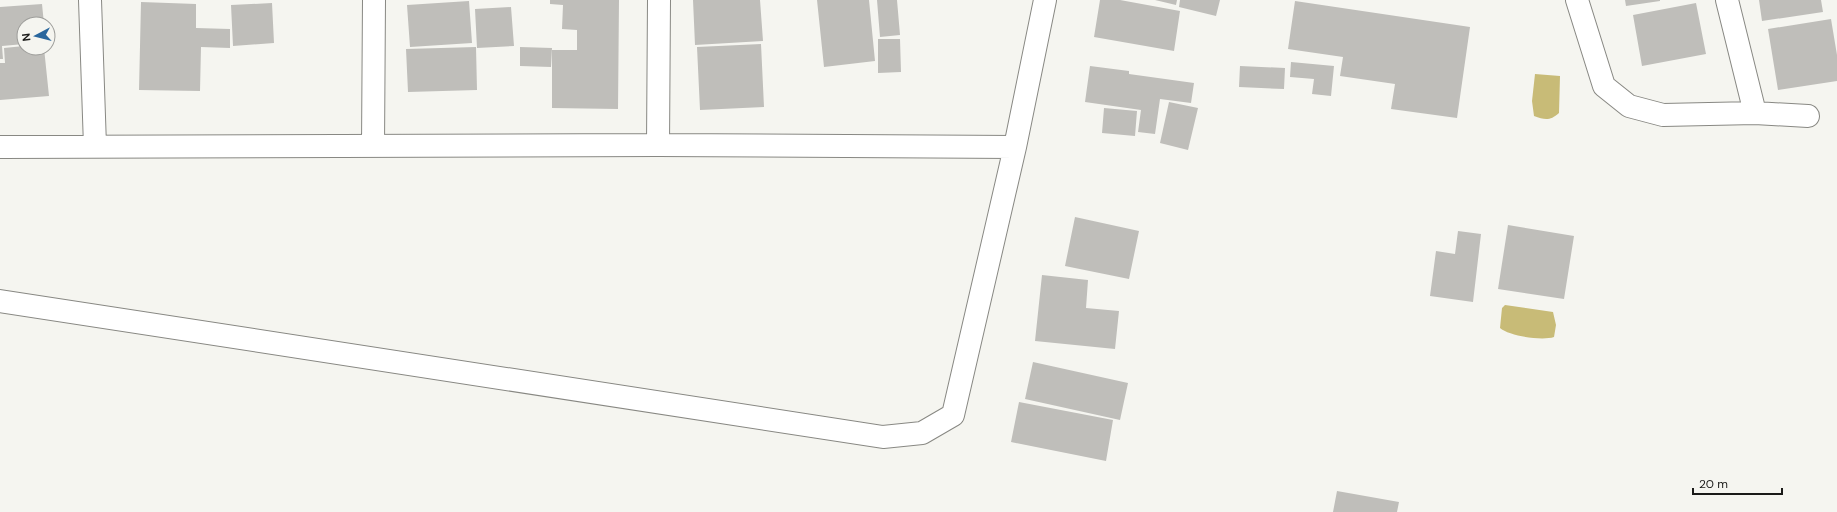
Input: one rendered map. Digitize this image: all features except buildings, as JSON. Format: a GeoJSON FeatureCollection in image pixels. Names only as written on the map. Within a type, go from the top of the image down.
{"type":"FeatureCollection","features":[{"type":"Feature","properties":{"kind":"street"},"geometry":{"type":"LineString","coordinates":[[90,0],[95,146]]}},
{"type":"Feature","properties":{"kind":"street"},"geometry":{"type":"LineString","coordinates":[[373,146],[374,0]]}},
{"type":"Feature","properties":{"kind":"street"},"geometry":{"type":"LineString","coordinates":[[658,145],[659,0]]}},
{"type":"Feature","properties":{"kind":"street"},"geometry":{"type":"LineString","coordinates":[[0,301],[883,437],[922,433],[954,415],[1015,147],[1045,0]]}},
{"type":"Feature","properties":{"kind":"street"},"geometry":{"type":"LineString","coordinates":[[1576,0],[1604,86],[1629,106],[1663,115],[1755,113],[1808,116]]}},
{"type":"Feature","properties":{"kind":"street"},"geometry":{"type":"LineString","coordinates":[[1727,0],[1755,113]]}},
{"type":"Feature","properties":{"kind":"street"},"geometry":{"type":"LineString","coordinates":[[0,148],[47,149],[95,146],[658,145],[1015,147]]}},
{"type":"Feature","properties":{"kind":"shaded area"},"geometry":{"type":"Polygon","coordinates":[[[1535,74],[1560,76],[1559,113],[1550,119],[1534,116],[1532,101],[1535,74]]]}},
{"type":"Feature","properties":{"kind":"shaded area"},"geometry":{"type":"Polygon","coordinates":[[[1505,305],[1553,312],[1556,325],[1554,337],[1526,337],[1504,331],[1500,328],[1502,308],[1505,305]]]}}]}
